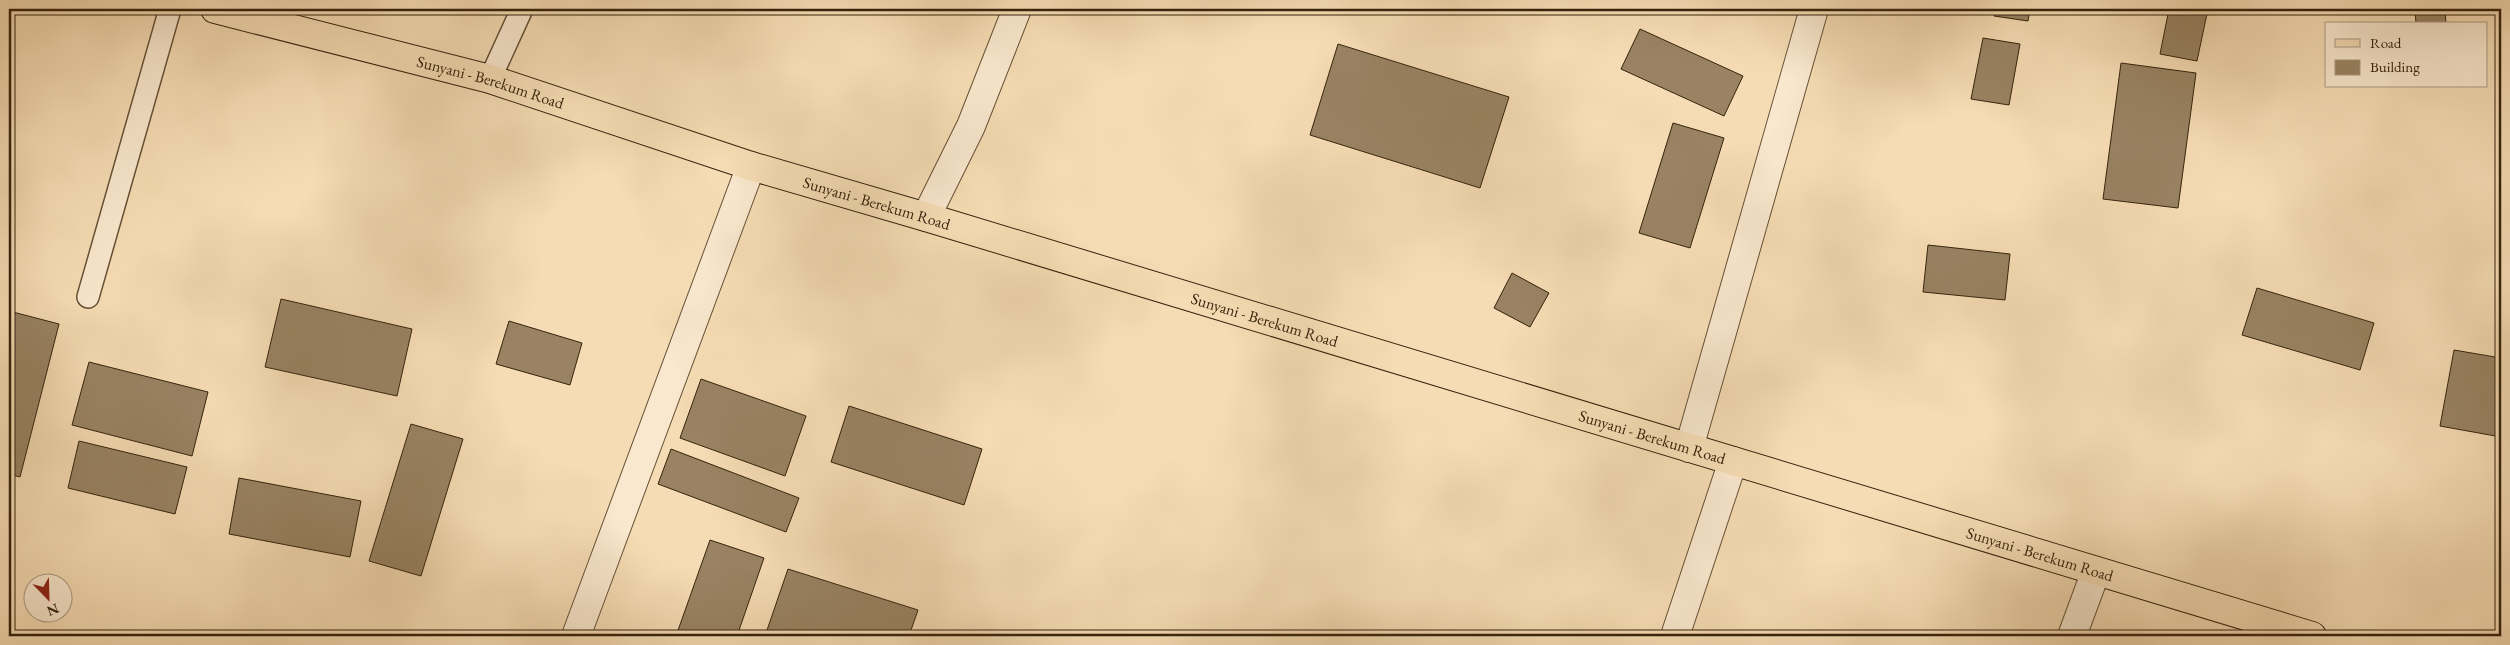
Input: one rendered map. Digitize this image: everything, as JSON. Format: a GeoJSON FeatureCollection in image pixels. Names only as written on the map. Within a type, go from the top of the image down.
{"type":"FeatureCollection","features":[{"type":"Feature","properties":{"kind":"main road","name":"Sunyani - Berekum Road"},"geometry":{"type":"LineString","coordinates":[[215,9],[490,79],[751,166],[926,217],[2312,636]]}},
{"type":"Feature","properties":{"kind":"street"},"geometry":{"type":"LineString","coordinates":[[926,217],[979,108],[1017,9]]}},
{"type":"Feature","properties":{"kind":"street"},"geometry":{"type":"LineString","coordinates":[[1689,448],[1814,9]]}},
{"type":"Feature","properties":{"kind":"street"},"geometry":{"type":"LineString","coordinates":[[576,636],[751,166]]}},
{"type":"Feature","properties":{"kind":"street"},"geometry":{"type":"LineString","coordinates":[[1675,636],[1733,461]]}},
{"type":"Feature","properties":{"kind":"street"},"geometry":{"type":"LineString","coordinates":[[2072,636],[2096,571]]}},
{"type":"Feature","properties":{"kind":"lane"},"geometry":{"type":"LineString","coordinates":[[88,297],[170,9]]}},
{"type":"Feature","properties":{"kind":"lane"},"geometry":{"type":"LineString","coordinates":[[490,79],[522,9]]}},
{"type":"Feature","properties":{"kind":"building"},"geometry":{"type":"Polygon","coordinates":[[[1995,9],[2030,9],[2028,21],[1994,16],[1995,9]]]}},
{"type":"Feature","properties":{"kind":"building"},"geometry":{"type":"Polygon","coordinates":[[[2169,9],[2208,9],[2197,61],[2160,54],[2169,9]]]}},
{"type":"Feature","properties":{"kind":"building"},"geometry":{"type":"Polygon","coordinates":[[[2415,9],[2445,9],[2446,22],[2416,22],[2415,9]]]}},
{"type":"Feature","properties":{"kind":"building"},"geometry":{"type":"Polygon","coordinates":[[[1640,29],[1743,76],[1724,116],[1621,69],[1640,29]]]}},
{"type":"Feature","properties":{"kind":"building"},"geometry":{"type":"Polygon","coordinates":[[[1983,38],[2020,44],[2009,105],[1971,99],[1983,38]]]}},
{"type":"Feature","properties":{"kind":"building"},"geometry":{"type":"Polygon","coordinates":[[[1338,44],[1509,97],[1480,188],[1310,135],[1338,44]]]}},
{"type":"Feature","properties":{"kind":"building"},"geometry":{"type":"Polygon","coordinates":[[[2121,63],[2196,73],[2178,208],[2103,199],[2121,63]]]}},
{"type":"Feature","properties":{"kind":"building"},"geometry":{"type":"Polygon","coordinates":[[[1673,123],[1724,138],[1690,248],[1639,233],[1673,123]]]}},
{"type":"Feature","properties":{"kind":"building"},"geometry":{"type":"Polygon","coordinates":[[[1928,245],[2010,254],[2005,300],[1923,292],[1928,245]]]}},
{"type":"Feature","properties":{"kind":"building"},"geometry":{"type":"Polygon","coordinates":[[[1512,273],[1549,293],[1530,327],[1494,308],[1512,273]]]}},
{"type":"Feature","properties":{"kind":"building"},"geometry":{"type":"Polygon","coordinates":[[[2257,288],[2374,323],[2360,370],[2242,335],[2257,288]]]}},
{"type":"Feature","properties":{"kind":"building"},"geometry":{"type":"Polygon","coordinates":[[[281,299],[412,329],[397,396],[265,367],[281,299]]]}},
{"type":"Feature","properties":{"kind":"building"},"geometry":{"type":"Polygon","coordinates":[[[9,311],[59,324],[20,477],[9,474],[9,311]]]}},
{"type":"Feature","properties":{"kind":"building"},"geometry":{"type":"Polygon","coordinates":[[[509,321],[582,343],[570,385],[496,364],[509,321]]]}},
{"type":"Feature","properties":{"kind":"building"},"geometry":{"type":"Polygon","coordinates":[[[2454,350],[2501,358],[2501,437],[2440,426],[2454,350]]]}},
{"type":"Feature","properties":{"kind":"building"},"geometry":{"type":"Polygon","coordinates":[[[89,362],[208,392],[192,456],[72,425],[89,362]]]}},
{"type":"Feature","properties":{"kind":"building"},"geometry":{"type":"Polygon","coordinates":[[[701,379],[806,416],[785,476],[680,438],[701,379]]]}},
{"type":"Feature","properties":{"kind":"building"},"geometry":{"type":"Polygon","coordinates":[[[849,406],[982,449],[964,505],[831,462],[849,406]]]}},
{"type":"Feature","properties":{"kind":"building"},"geometry":{"type":"Polygon","coordinates":[[[411,424],[463,439],[421,576],[369,561],[411,424]]]}},
{"type":"Feature","properties":{"kind":"building"},"geometry":{"type":"Polygon","coordinates":[[[79,441],[187,467],[175,514],[68,488],[79,441]]]}},
{"type":"Feature","properties":{"kind":"building"},"geometry":{"type":"Polygon","coordinates":[[[671,449],[799,498],[786,532],[658,484],[671,449]]]}},
{"type":"Feature","properties":{"kind":"building"},"geometry":{"type":"Polygon","coordinates":[[[239,478],[361,501],[350,557],[229,534],[239,478]]]}},
{"type":"Feature","properties":{"kind":"building"},"geometry":{"type":"Polygon","coordinates":[[[710,540],[764,558],[737,636],[676,636],[710,540]]]}},
{"type":"Feature","properties":{"kind":"building"},"geometry":{"type":"Polygon","coordinates":[[[788,569],[918,610],[909,636],[765,636],[788,569]]]}}]}
